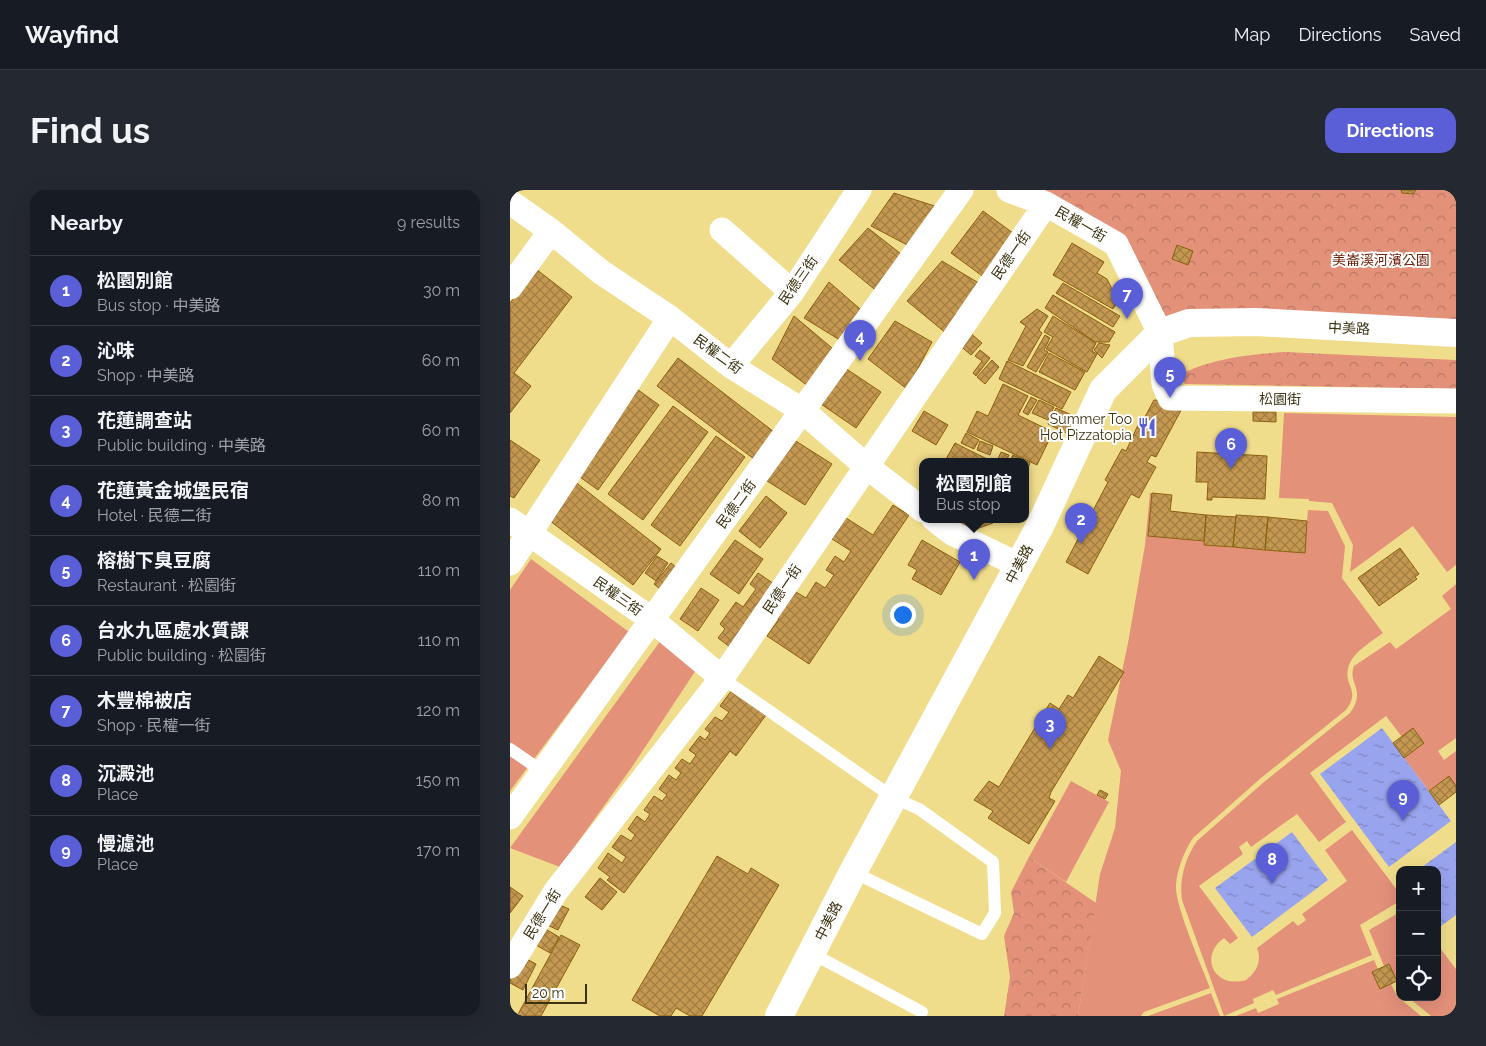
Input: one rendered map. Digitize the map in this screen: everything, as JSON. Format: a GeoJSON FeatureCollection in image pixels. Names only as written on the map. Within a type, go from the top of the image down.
{"type":"FeatureCollection","features":[{"type":"Feature","properties":{"kind":"main road","name":"中美路"},"geometry":{"type":"LineString","coordinates":[[779,1016],[853,872],[1040,526],[1103,390],[1160,333],[1189,323],[1246,322],[1456,333]]}},
{"type":"Feature","properties":{"kind":"street","name":"民德三街"},"geometry":{"type":"LineString","coordinates":[[731,366],[792,292],[859,190]]}},
{"type":"Feature","properties":{"kind":"street","name":"民德二街"},"geometry":{"type":"LineString","coordinates":[[510,817],[961,190]]}},
{"type":"Feature","properties":{"kind":"street","name":"民權一街"},"geometry":{"type":"LineString","coordinates":[[1009,190],[1046,204],[1116,244],[1160,333]]}},
{"type":"Feature","properties":{"kind":"street","name":"民權二街"},"geometry":{"type":"LineString","coordinates":[[510,202],[551,231],[601,272],[670,318],[731,366],[803,411],[866,466],[919,507]]}},
{"type":"Feature","properties":{"kind":"street","name":"民德一街"},"geometry":{"type":"LineString","coordinates":[[510,966],[556,890],[722,678],[1046,204]]}},
{"type":"Feature","properties":{"kind":"street"},"geometry":{"type":"LineString","coordinates":[[722,230],[792,292]]}},
{"type":"Feature","properties":{"kind":"street"},"geometry":{"type":"LineString","coordinates":[[510,286],[551,231]]}},
{"type":"Feature","properties":{"kind":"street"},"geometry":{"type":"LineString","coordinates":[[510,563],[520,527],[670,318]]}},
{"type":"Feature","properties":{"kind":"street","name":"松園街"},"geometry":{"type":"LineString","coordinates":[[1160,333],[1164,384],[1170,398],[1456,401]]}},
{"type":"Feature","properties":{"kind":"street"},"geometry":{"type":"LineString","coordinates":[[939,523],[952,533],[1019,565]]}},
{"type":"Feature","properties":{"kind":"street","name":"民權三街"},"geometry":{"type":"LineString","coordinates":[[520,527],[651,619],[722,678]]}},
{"type":"Feature","properties":{"kind":"lane"},"geometry":{"type":"LineString","coordinates":[[722,678],[894,798],[919,809],[993,862],[995,913],[982,934],[853,872]]}},
{"type":"Feature","properties":{"kind":"lane"},"geometry":{"type":"LineString","coordinates":[[510,749],[542,771]]}},
{"type":"Feature","properties":{"kind":"lane"},"geometry":{"type":"LineString","coordinates":[[811,953],[922,1012]]}},
{"type":"Feature","properties":{"kind":"green space","name":"美崙溪河濱公園"},"geometry":{"type":"Polygon","coordinates":[[[1009,190],[1456,190],[1456,333],[1160,333],[1116,244],[1009,190]]]}},
{"type":"Feature","properties":{"kind":"green space"},"geometry":{"type":"Polygon","coordinates":[[[1284,352],[1456,360],[1456,389],[1185,384],[1180,374],[1206,364],[1231,358],[1284,352]]]}},
{"type":"Feature","properties":{"kind":"green space"},"geometry":{"type":"Polygon","coordinates":[[[1284,413],[1456,417],[1456,565],[1447,572],[1413,526],[1350,572],[1353,545],[1332,503],[1309,501],[1309,499],[1279,498],[1284,413]]]}},
{"type":"Feature","properties":{"kind":"green space"},"geometry":{"type":"Polygon","coordinates":[[[1150,493],[1152,493],[1149,536],[1204,541],[1204,545],[1304,553],[1308,510],[1328,511],[1345,546],[1342,578],[1383,633],[1362,648],[1350,663],[1347,675],[1352,698],[1346,710],[1261,778],[1193,838],[1187,849],[1178,873],[1177,894],[1179,906],[1210,988],[1144,1012],[1141,1016],[1078,1016],[1100,874],[1115,828],[1121,771],[1108,740],[1128,643],[1145,545],[1150,493]]]}},
{"type":"Feature","properties":{"kind":"green space"},"geometry":{"type":"Polygon","coordinates":[[[531,559],[629,632],[510,791],[510,590],[531,559]]]}},
{"type":"Feature","properties":{"kind":"green space"},"geometry":{"type":"Polygon","coordinates":[[[1456,584],[1456,738],[1438,751],[1444,760],[1456,751],[1456,786],[1449,777],[1429,791],[1404,758],[1424,742],[1413,729],[1402,737],[1386,716],[1310,773],[1346,822],[1319,842],[1297,814],[1251,847],[1247,841],[1239,847],[1243,854],[1199,886],[1238,938],[1230,944],[1224,938],[1216,946],[1211,962],[1214,970],[1226,980],[1235,982],[1246,980],[1258,966],[1257,948],[1293,921],[1298,926],[1306,920],[1302,914],[1347,881],[1325,850],[1352,830],[1396,889],[1396,903],[1360,925],[1372,955],[1276,995],[1273,990],[1253,999],[1254,1003],[1224,1016],[1182,900],[1182,877],[1186,862],[1193,848],[1197,841],[1264,782],[1350,713],[1357,698],[1353,678],[1354,666],[1390,642],[1396,649],[1451,609],[1442,596],[1456,584]]]}},
{"type":"Feature","properties":{"kind":"green space"},"geometry":{"type":"Polygon","coordinates":[[[664,636],[700,664],[632,767],[560,867],[510,848],[664,636]]]}},
{"type":"Feature","properties":{"kind":"green space"},"geometry":{"type":"Polygon","coordinates":[[[1071,781],[1109,802],[1066,882],[1029,857],[1071,781]]]}},
{"type":"Feature","properties":{"kind":"green space"},"geometry":{"type":"Polygon","coordinates":[[[1029,857],[1096,903],[1078,1016],[1004,1016],[1010,977],[1004,936],[1014,913],[1011,892],[1029,857]]]}},
{"type":"Feature","properties":{"kind":"green space"},"geometry":{"type":"Polygon","coordinates":[[[1396,914],[1396,979],[1389,964],[1384,966],[1369,930],[1396,914]]]}},
{"type":"Feature","properties":{"kind":"green space"},"geometry":{"type":"Polygon","coordinates":[[[1441,949],[1456,969],[1456,1016],[1431,1016],[1413,1001],[1441,1001],[1441,949]]]}},
{"type":"Feature","properties":{"kind":"green space"},"geometry":{"type":"Polygon","coordinates":[[[1374,960],[1378,969],[1373,972],[1380,989],[1391,984],[1396,994],[1396,1001],[1403,1001],[1421,1016],[1236,1016],[1256,1008],[1258,1013],[1279,1004],[1277,999],[1374,960]]]}},
{"type":"Feature","properties":{"kind":"green space"},"geometry":{"type":"Polygon","coordinates":[[[1211,993],[1220,1016],[1148,1016],[1211,993]]]}},
{"type":"Feature","properties":{"kind":"water"},"geometry":{"type":"Polygon","coordinates":[[[1382,728],[1451,821],[1389,867],[1320,774],[1382,728]]]}},
{"type":"Feature","properties":{"kind":"water"},"geometry":{"type":"Polygon","coordinates":[[[1292,832],[1328,880],[1252,937],[1215,888],[1292,832]]]}},
{"type":"Feature","properties":{"kind":"water"},"geometry":{"type":"Polygon","coordinates":[[[1456,842],[1456,915],[1441,926],[1441,866],[1423,866],[1456,842]]]}},
{"type":"Feature","properties":{"kind":"building"},"geometry":{"type":"Polygon","coordinates":[[[1401,190],[1416,190],[1413,194],[1402,193],[1401,190]]]}},
{"type":"Feature","properties":{"kind":"building"},"geometry":{"type":"Polygon","coordinates":[[[894,193],[944,209],[913,248],[871,226],[894,193]]]}},
{"type":"Feature","properties":{"kind":"building"},"geometry":{"type":"Polygon","coordinates":[[[983,211],[1017,236],[985,278],[951,253],[983,211]]]}},
{"type":"Feature","properties":{"kind":"building"},"geometry":{"type":"Polygon","coordinates":[[[868,228],[910,261],[879,293],[839,260],[868,228]]]}},
{"type":"Feature","properties":{"kind":"building"},"geometry":{"type":"Polygon","coordinates":[[[1072,243],[1104,262],[1097,273],[1107,279],[1118,301],[1113,309],[1053,275],[1072,243]]]}},
{"type":"Feature","properties":{"kind":"building"},"geometry":{"type":"Polygon","coordinates":[[[1177,245],[1193,251],[1188,265],[1172,259],[1177,245]]]}},
{"type":"Feature","properties":{"kind":"building"},"geometry":{"type":"Polygon","coordinates":[[[942,261],[982,285],[947,334],[907,301],[942,261]]]}},
{"type":"Feature","properties":{"kind":"building"},"geometry":{"type":"Polygon","coordinates":[[[536,269],[572,297],[514,373],[531,386],[510,413],[510,303],[536,269]]]}},
{"type":"Feature","properties":{"kind":"building"},"geometry":{"type":"Polygon","coordinates":[[[829,282],[867,315],[843,342],[804,318],[829,282]]]}},
{"type":"Feature","properties":{"kind":"building"},"geometry":{"type":"Polygon","coordinates":[[[1063,283],[1120,316],[1113,327],[1056,293],[1063,283]]]}},
{"type":"Feature","properties":{"kind":"building"},"geometry":{"type":"Polygon","coordinates":[[[1053,295],[1115,332],[1109,342],[1095,342],[1045,308],[1053,295]]]}},
{"type":"Feature","properties":{"kind":"building"},"geometry":{"type":"Polygon","coordinates":[[[1037,309],[1048,316],[1039,330],[1042,333],[1023,366],[1008,360],[1026,326],[1020,322],[1037,309]]]}},
{"type":"Feature","properties":{"kind":"building"},"geometry":{"type":"Polygon","coordinates":[[[794,316],[838,353],[812,389],[772,359],[794,316]]]}},
{"type":"Feature","properties":{"kind":"building"},"geometry":{"type":"Polygon","coordinates":[[[1053,316],[1096,343],[1092,351],[1097,354],[1087,372],[1046,349],[1053,337],[1044,332],[1053,316]]]}},
{"type":"Feature","properties":{"kind":"building"},"geometry":{"type":"Polygon","coordinates":[[[895,321],[932,342],[907,389],[868,359],[895,321]]]}},
{"type":"Feature","properties":{"kind":"building"},"geometry":{"type":"Polygon","coordinates":[[[968,331],[982,343],[971,355],[957,343],[968,331]]]}},
{"type":"Feature","properties":{"kind":"building"},"geometry":{"type":"Polygon","coordinates":[[[1045,335],[1050,338],[1044,350],[1048,352],[1036,372],[1027,367],[1045,335]]]}},
{"type":"Feature","properties":{"kind":"building"},"geometry":{"type":"Polygon","coordinates":[[[1099,343],[1110,345],[1102,358],[1094,350],[1099,343]]]}},
{"type":"Feature","properties":{"kind":"building"},"geometry":{"type":"Polygon","coordinates":[[[980,350],[990,358],[976,376],[973,373],[982,361],[975,356],[980,350]]]}},
{"type":"Feature","properties":{"kind":"building"},"geometry":{"type":"Polygon","coordinates":[[[1049,353],[1085,372],[1075,390],[1039,372],[1049,353]]]}},
{"type":"Feature","properties":{"kind":"building"},"geometry":{"type":"Polygon","coordinates":[[[678,358],[778,435],[758,462],[657,386],[678,358]]]}},
{"type":"Feature","properties":{"kind":"building"},"geometry":{"type":"Polygon","coordinates":[[[992,360],[999,367],[985,384],[977,377],[992,360]]]}},
{"type":"Feature","properties":{"kind":"building"},"geometry":{"type":"Polygon","coordinates":[[[1007,361],[1071,392],[1062,409],[999,379],[1007,361]]]}},
{"type":"Feature","properties":{"kind":"building"},"geometry":{"type":"Polygon","coordinates":[[[842,366],[881,392],[856,428],[818,402],[842,366]]]}},
{"type":"Feature","properties":{"kind":"building"},"geometry":{"type":"Polygon","coordinates":[[[1003,384],[1028,396],[1018,415],[1053,432],[1037,465],[1029,461],[1029,458],[1022,458],[967,432],[977,411],[988,416],[1003,384]]]}},
{"type":"Feature","properties":{"kind":"building"},"geometry":{"type":"Polygon","coordinates":[[[634,387],[659,405],[598,490],[573,472],[634,387]]]}},
{"type":"Feature","properties":{"kind":"building"},"geometry":{"type":"Polygon","coordinates":[[[1031,397],[1037,400],[1028,415],[1023,412],[1031,397]]]}},
{"type":"Feature","properties":{"kind":"building"},"geometry":{"type":"Polygon","coordinates":[[[1039,400],[1054,407],[1048,420],[1032,413],[1039,400]]]}},
{"type":"Feature","properties":{"kind":"building"},"geometry":{"type":"Polygon","coordinates":[[[1154,400],[1185,403],[1156,457],[1151,455],[1147,462],[1156,467],[1139,498],[1131,494],[1088,574],[1066,562],[1108,482],[1105,480],[1122,449],[1126,451],[1138,425],[1140,426],[1154,400]]]}},
{"type":"Feature","properties":{"kind":"building"},"geometry":{"type":"Polygon","coordinates":[[[673,406],[708,432],[643,520],[608,494],[673,406]]]}},
{"type":"Feature","properties":{"kind":"building"},"geometry":{"type":"Polygon","coordinates":[[[1056,408],[1076,417],[1068,434],[1048,424],[1056,408]]]}},
{"type":"Feature","properties":{"kind":"building"},"geometry":{"type":"Polygon","coordinates":[[[924,411],[948,425],[936,445],[912,431],[924,411]]]}},
{"type":"Feature","properties":{"kind":"building"},"geometry":{"type":"Polygon","coordinates":[[[1253,412],[1276,412],[1276,422],[1253,421],[1253,412]]]}},
{"type":"Feature","properties":{"kind":"building"},"geometry":{"type":"Polygon","coordinates":[[[966,433],[979,440],[974,449],[961,443],[966,433]]]}},
{"type":"Feature","properties":{"kind":"building"},"geometry":{"type":"Polygon","coordinates":[[[716,436],[745,457],[680,546],[651,525],[716,436]]]}},
{"type":"Feature","properties":{"kind":"building"},"geometry":{"type":"Polygon","coordinates":[[[791,438],[832,464],[805,505],[764,479],[791,438]]]}},
{"type":"Feature","properties":{"kind":"building"},"geometry":{"type":"Polygon","coordinates":[[[510,440],[540,460],[514,498],[510,496],[510,440]]]}},
{"type":"Feature","properties":{"kind":"building"},"geometry":{"type":"Polygon","coordinates":[[[980,441],[993,446],[990,455],[977,450],[980,441]]]}},
{"type":"Feature","properties":{"kind":"building"},"geometry":{"type":"Polygon","coordinates":[[[955,443],[985,458],[947,458],[955,443]]]}},
{"type":"Feature","properties":{"kind":"building"},"geometry":{"type":"Polygon","coordinates":[[[1001,452],[1009,455],[1008,458],[998,458],[1001,452]]]}},
{"type":"Feature","properties":{"kind":"building"},"geometry":{"type":"Polygon","coordinates":[[[1197,452],[1267,456],[1265,499],[1212,497],[1212,500],[1207,500],[1208,482],[1196,482],[1197,452]]]}},
{"type":"Feature","properties":{"kind":"building"},"geometry":{"type":"Polygon","coordinates":[[[574,481],[661,549],[633,585],[545,517],[574,481]]]}},
{"type":"Feature","properties":{"kind":"building"},"geometry":{"type":"Polygon","coordinates":[[[1152,493],[1172,495],[1170,511],[1206,515],[1204,541],[1148,536],[1152,493]]]}},
{"type":"Feature","properties":{"kind":"building"},"geometry":{"type":"Polygon","coordinates":[[[766,496],[787,513],[760,548],[739,531],[766,496]]]}},
{"type":"Feature","properties":{"kind":"building"},"geometry":{"type":"Polygon","coordinates":[[[893,505],[909,515],[809,664],[767,636],[779,619],[773,615],[791,589],[806,598],[816,582],[825,588],[834,575],[826,570],[835,556],[844,562],[851,551],[832,539],[846,518],[873,535],[893,505]]]}},
{"type":"Feature","properties":{"kind":"building"},"geometry":{"type":"Polygon","coordinates":[[[1206,515],[1236,517],[1233,547],[1204,545],[1206,515]]]}},
{"type":"Feature","properties":{"kind":"building"},"geometry":{"type":"Polygon","coordinates":[[[1236,515],[1268,517],[1265,550],[1233,547],[1236,515]]]}},
{"type":"Feature","properties":{"kind":"building"},"geometry":{"type":"Polygon","coordinates":[[[1268,517],[1307,521],[1305,553],[1265,550],[1268,517]]]}},
{"type":"Feature","properties":{"kind":"building"},"geometry":{"type":"Polygon","coordinates":[[[958,523],[993,523],[971,531],[958,523]]]}},
{"type":"Feature","properties":{"kind":"building"},"geometry":{"type":"Polygon","coordinates":[[[735,540],[763,559],[739,594],[710,574],[735,540]]]}},
{"type":"Feature","properties":{"kind":"building"},"geometry":{"type":"Polygon","coordinates":[[[922,540],[960,562],[941,595],[912,579],[917,570],[908,565],[922,540]]]}},
{"type":"Feature","properties":{"kind":"building"},"geometry":{"type":"Polygon","coordinates":[[[1400,548],[1419,574],[1415,577],[1417,579],[1379,606],[1358,578],[1400,548]]]}},
{"type":"Feature","properties":{"kind":"building"},"geometry":{"type":"Polygon","coordinates":[[[657,556],[668,563],[656,581],[645,573],[657,556]]]}},
{"type":"Feature","properties":{"kind":"building"},"geometry":{"type":"Polygon","coordinates":[[[671,563],[683,573],[666,594],[654,584],[671,563]]]}},
{"type":"Feature","properties":{"kind":"building"},"geometry":{"type":"Polygon","coordinates":[[[758,573],[780,588],[734,650],[718,638],[725,629],[720,624],[736,602],[743,607],[756,589],[750,584],[758,573]]]}},
{"type":"Feature","properties":{"kind":"building"},"geometry":{"type":"Polygon","coordinates":[[[701,588],[719,600],[698,631],[680,619],[701,588]]]}},
{"type":"Feature","properties":{"kind":"building"},"geometry":{"type":"Polygon","coordinates":[[[1099,656],[1124,672],[1051,792],[1049,798],[1055,801],[1029,844],[988,818],[993,811],[974,800],[989,781],[999,787],[1050,703],[1059,709],[1068,695],[1073,698],[1099,656]]]}},
{"type":"Feature","properties":{"kind":"building"},"geometry":{"type":"Polygon","coordinates":[[[732,690],[766,715],[736,756],[730,751],[624,893],[607,880],[610,877],[598,868],[608,853],[622,863],[626,857],[612,847],[621,835],[631,841],[635,835],[628,829],[637,816],[645,822],[650,814],[644,810],[654,796],[662,801],[667,795],[659,789],[669,775],[676,780],[681,773],[675,768],[682,759],[690,764],[696,755],[689,750],[700,736],[705,740],[710,733],[705,729],[715,717],[722,721],[729,712],[720,706],[732,690]]]}},
{"type":"Feature","properties":{"kind":"building"},"geometry":{"type":"Polygon","coordinates":[[[1413,728],[1424,743],[1404,758],[1393,743],[1413,728]]]}},
{"type":"Feature","properties":{"kind":"building"},"geometry":{"type":"Polygon","coordinates":[[[1449,776],[1456,786],[1456,792],[1439,805],[1429,791],[1449,776]]]}},
{"type":"Feature","properties":{"kind":"building"},"geometry":{"type":"Polygon","coordinates":[[[1100,790],[1108,794],[1105,799],[1097,795],[1100,790]]]}},
{"type":"Feature","properties":{"kind":"building"},"geometry":{"type":"Polygon","coordinates":[[[717,856],[748,874],[751,868],[779,885],[702,1016],[690,1016],[676,1008],[671,1016],[660,1016],[632,1000],[717,856]]]}},
{"type":"Feature","properties":{"kind":"building"},"geometry":{"type":"Polygon","coordinates":[[[600,878],[617,892],[602,910],[585,897],[600,878]]]}},
{"type":"Feature","properties":{"kind":"building"},"geometry":{"type":"Polygon","coordinates":[[[510,887],[523,896],[510,913],[510,887]]]}},
{"type":"Feature","properties":{"kind":"building"},"geometry":{"type":"Polygon","coordinates":[[[553,902],[569,909],[558,930],[543,923],[553,902]]]}},
{"type":"Feature","properties":{"kind":"building"},"geometry":{"type":"Polygon","coordinates":[[[539,925],[559,937],[550,953],[529,941],[539,925]]]}},
{"type":"Feature","properties":{"kind":"building"},"geometry":{"type":"Polygon","coordinates":[[[561,935],[580,945],[541,1016],[517,1016],[561,935]]]}},
{"type":"Feature","properties":{"kind":"building"},"geometry":{"type":"Polygon","coordinates":[[[521,956],[536,964],[523,990],[510,983],[510,977],[521,956]]]}},
{"type":"Feature","properties":{"kind":"building"},"geometry":{"type":"Polygon","coordinates":[[[1389,964],[1396,981],[1380,989],[1372,972],[1389,964]]]}},
{"type":"Feature","properties":{"kind":"place","name":"木豐棉被店"},"geometry":{"type":"Point","coordinates":[1127,319]}},
{"type":"Feature","properties":{"kind":"place","name":"花蓮黃金城堡民宿"},"geometry":{"type":"Point","coordinates":[860,361]}},
{"type":"Feature","properties":{"kind":"place","name":"榕樹下臭豆腐"},"geometry":{"type":"Point","coordinates":[1170,398]}},
{"type":"Feature","properties":{"kind":"place","name":"Summer Too Hot Pizzatopia"},"geometry":{"type":"Point","coordinates":[1147,427]}},
{"type":"Feature","properties":{"kind":"place","name":"台水九區處水質課"},"geometry":{"type":"Point","coordinates":[1231,469]}},
{"type":"Feature","properties":{"kind":"place","name":"沁味"},"geometry":{"type":"Point","coordinates":[1081,544]}},
{"type":"Feature","properties":{"kind":"place","name":"松園別館"},"geometry":{"type":"Point","coordinates":[974,580]}},
{"type":"Feature","properties":{"kind":"place","name":"花蓮調查站"},"geometry":{"type":"Point","coordinates":[1050,749]}},
{"type":"Feature","properties":{"kind":"place","name":"慢濾池"},"geometry":{"type":"Point","coordinates":[1403,821]}},
{"type":"Feature","properties":{"kind":"place","name":"沉澱池"},"geometry":{"type":"Point","coordinates":[1272,884]}}]}
